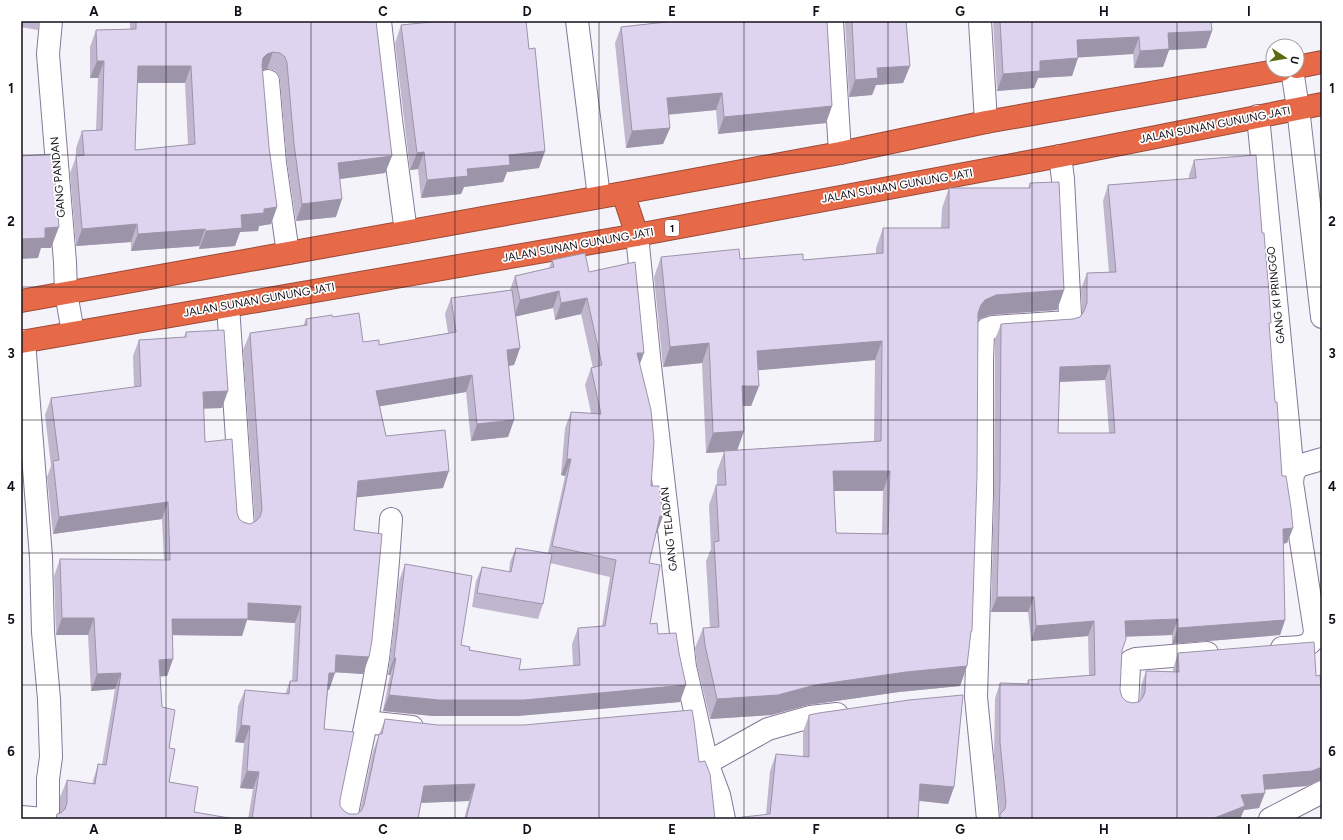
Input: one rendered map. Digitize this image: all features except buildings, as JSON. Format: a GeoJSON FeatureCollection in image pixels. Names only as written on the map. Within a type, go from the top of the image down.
{"type":"FeatureCollection","features":[{"type":"Feature","properties":{"kind":"highway"},"geometry":{"type":"LineString","coordinates":[[1305,65],[1322,62]]}},
{"type":"Feature","properties":{"kind":"highway"},"geometry":{"type":"LineString","coordinates":[[21,301],[623,193],[840,153],[986,122],[1265,73]]}},
{"type":"Feature","properties":{"kind":"highway","name":"JALAN SUNAN GUNUNG JATI"},"geometry":{"type":"LineString","coordinates":[[23,342],[637,235],[1060,156],[1322,104]]}},
{"type":"Feature","properties":{"kind":"highway"},"geometry":{"type":"LineString","coordinates":[[623,193],[637,235]]}},
{"type":"Feature","properties":{"kind":"street","name":"GANG PANDAN"},"geometry":{"type":"LineString","coordinates":[[51,21],[48,54],[65,262],[66,293],[74,332]]}},
{"type":"Feature","properties":{"kind":"street"},"geometry":{"type":"LineString","coordinates":[[380,21],[406,232]]}},
{"type":"Feature","properties":{"kind":"street"},"geometry":{"type":"LineString","coordinates":[[577,21],[599,197]]}},
{"type":"Feature","properties":{"kind":"street"},"geometry":{"type":"LineString","coordinates":[[832,21],[840,153]]}},
{"type":"Feature","properties":{"kind":"street"},"geometry":{"type":"LineString","coordinates":[[980,21],[986,122]]}},
{"type":"Feature","properties":{"kind":"street"},"geometry":{"type":"LineString","coordinates":[[1293,78],[1322,317]]}},
{"type":"Feature","properties":{"kind":"street"},"geometry":{"type":"LineString","coordinates":[[268,81],[275,163],[288,253]]}},
{"type":"Feature","properties":{"kind":"street","name":"GANG KI PRINGGO"},"geometry":{"type":"LineString","coordinates":[[1258,116],[1293,474],[1292,484],[1315,631],[1310,644],[1303,646],[1264,649]]}},
{"type":"Feature","properties":{"kind":"street"},"geometry":{"type":"LineString","coordinates":[[988,819],[976,697],[982,495],[983,333],[987,329],[993,327],[1067,322],[1070,318],[1060,156]]}},
{"type":"Feature","properties":{"kind":"street","name":"GANG TELADAN"},"geometry":{"type":"LineString","coordinates":[[637,235],[650,366],[685,668],[687,714],[719,794],[724,819]]}},
{"type":"Feature","properties":{"kind":"street"},"geometry":{"type":"LineString","coordinates":[[228,306],[242,528]]}},
{"type":"Feature","properties":{"kind":"street"},"geometry":{"type":"LineString","coordinates":[[23,342],[41,557],[43,632],[49,699],[51,757],[48,779],[48,819]]}},
{"type":"Feature","properties":{"kind":"street"},"geometry":{"type":"LineString","coordinates":[[1293,474],[1298,466],[1322,459]]}},
{"type":"Feature","properties":{"kind":"street"},"geometry":{"type":"LineString","coordinates":[[346,819],[377,659],[386,594],[391,519]]}},
{"type":"Feature","properties":{"kind":"street"},"geometry":{"type":"LineString","coordinates":[[1127,706],[1129,666],[1131,661],[1136,659],[1224,652]]}},
{"type":"Feature","properties":{"kind":"street"},"geometry":{"type":"LineString","coordinates":[[954,699],[976,697]]}},
{"type":"Feature","properties":{"kind":"street"},"geometry":{"type":"LineString","coordinates":[[707,763],[768,729],[810,717],[857,710]]}},
{"type":"Feature","properties":{"kind":"street"},"geometry":{"type":"LineString","coordinates":[[366,722],[432,729]]}},
{"type":"Feature","properties":{"kind":"street"},"geometry":{"type":"LineString","coordinates":[[1270,819],[1322,792]]}},
{"type":"Feature","properties":{"kind":"street"},"geometry":{"type":"LineString","coordinates":[[21,817],[44,819]]}}]}
